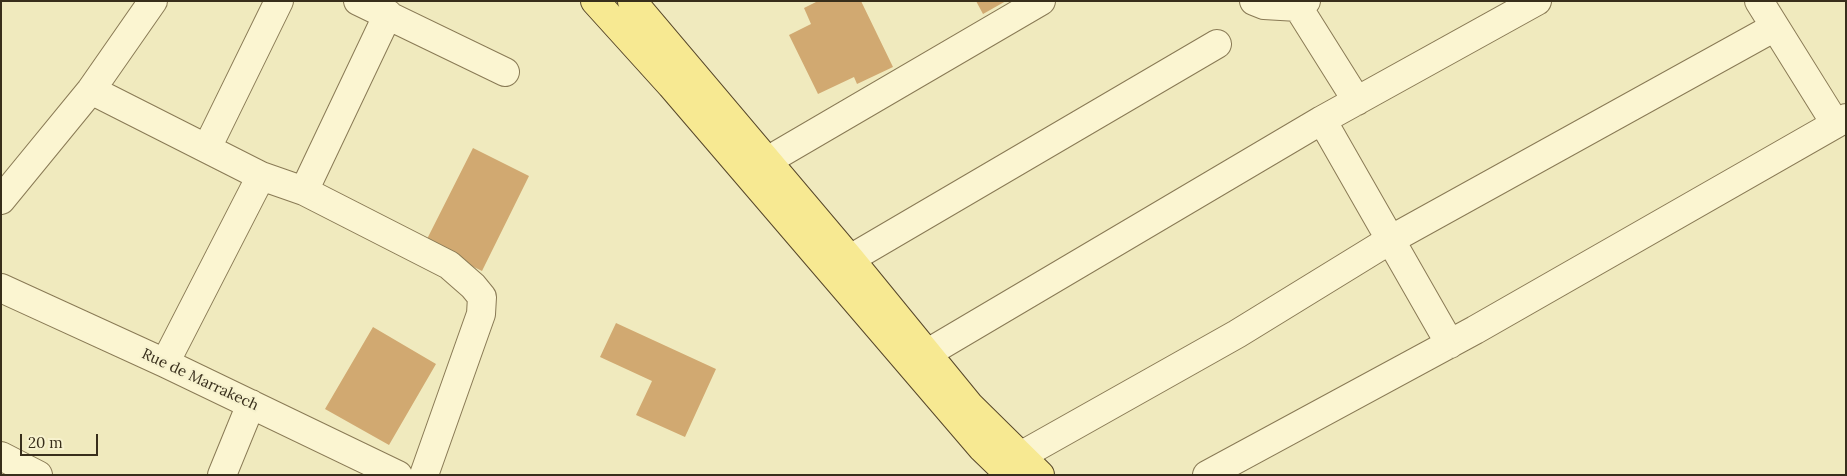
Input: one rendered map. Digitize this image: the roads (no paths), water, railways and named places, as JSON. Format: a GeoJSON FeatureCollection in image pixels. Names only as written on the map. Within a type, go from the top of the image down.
{"type":"FeatureCollection","features":[{"type":"Feature","properties":{"kind":"main road"},"geometry":{"type":"LineString","coordinates":[[595,1],[671,85],[982,448],[1040,475]]}},
{"type":"Feature","properties":{"kind":"main road"},"geometry":{"type":"LineString","coordinates":[[632,1],[766,162],[850,258],[1016,465]]}},
{"type":"Feature","properties":{"kind":"street"},"geometry":{"type":"LineString","coordinates":[[1,200],[91,90],[153,1]]}},
{"type":"Feature","properties":{"kind":"street"},"geometry":{"type":"LineString","coordinates":[[207,148],[279,1]]}},
{"type":"Feature","properties":{"kind":"street"},"geometry":{"type":"LineString","coordinates":[[358,1],[505,72]]}},
{"type":"Feature","properties":{"kind":"street"},"geometry":{"type":"LineString","coordinates":[[766,162],[1041,1]]}},
{"type":"Feature","properties":{"kind":"street"},"geometry":{"type":"LineString","coordinates":[[1254,1],[1264,5],[1302,4],[1357,101]]}},
{"type":"Feature","properties":{"kind":"street"},"geometry":{"type":"LineString","coordinates":[[926,354],[1322,120],[1537,1]]}},
{"type":"Feature","properties":{"kind":"street"},"geometry":{"type":"LineString","coordinates":[[1207,475],[1450,344],[1840,120],[1759,1]]}},
{"type":"Feature","properties":{"kind":"street"},"geometry":{"type":"LineString","coordinates":[[304,191],[388,14]]}},
{"type":"Feature","properties":{"kind":"street"},"geometry":{"type":"LineString","coordinates":[[1016,465],[1238,334],[1390,240],[1775,27]]}},
{"type":"Feature","properties":{"kind":"street"},"geometry":{"type":"LineString","coordinates":[[850,258],[1217,44]]}},
{"type":"Feature","properties":{"kind":"street"},"geometry":{"type":"LineString","coordinates":[[91,90],[261,176],[304,191],[449,266],[473,286],[482,297],[481,314],[424,475]]}},
{"type":"Feature","properties":{"kind":"street"},"geometry":{"type":"LineString","coordinates":[[1322,120],[1450,344]]}},
{"type":"Feature","properties":{"kind":"street"},"geometry":{"type":"LineString","coordinates":[[165,363],[261,176]]}},
{"type":"Feature","properties":{"kind":"street","name":"Rue de Marrakech"},"geometry":{"type":"LineString","coordinates":[[1,288],[165,363],[398,475]]}},
{"type":"Feature","properties":{"kind":"street"},"geometry":{"type":"LineString","coordinates":[[222,475],[251,404]]}},
{"type":"Feature","properties":{"kind":"street"},"geometry":{"type":"LineString","coordinates":[[1,456],[38,475]]}}]}
